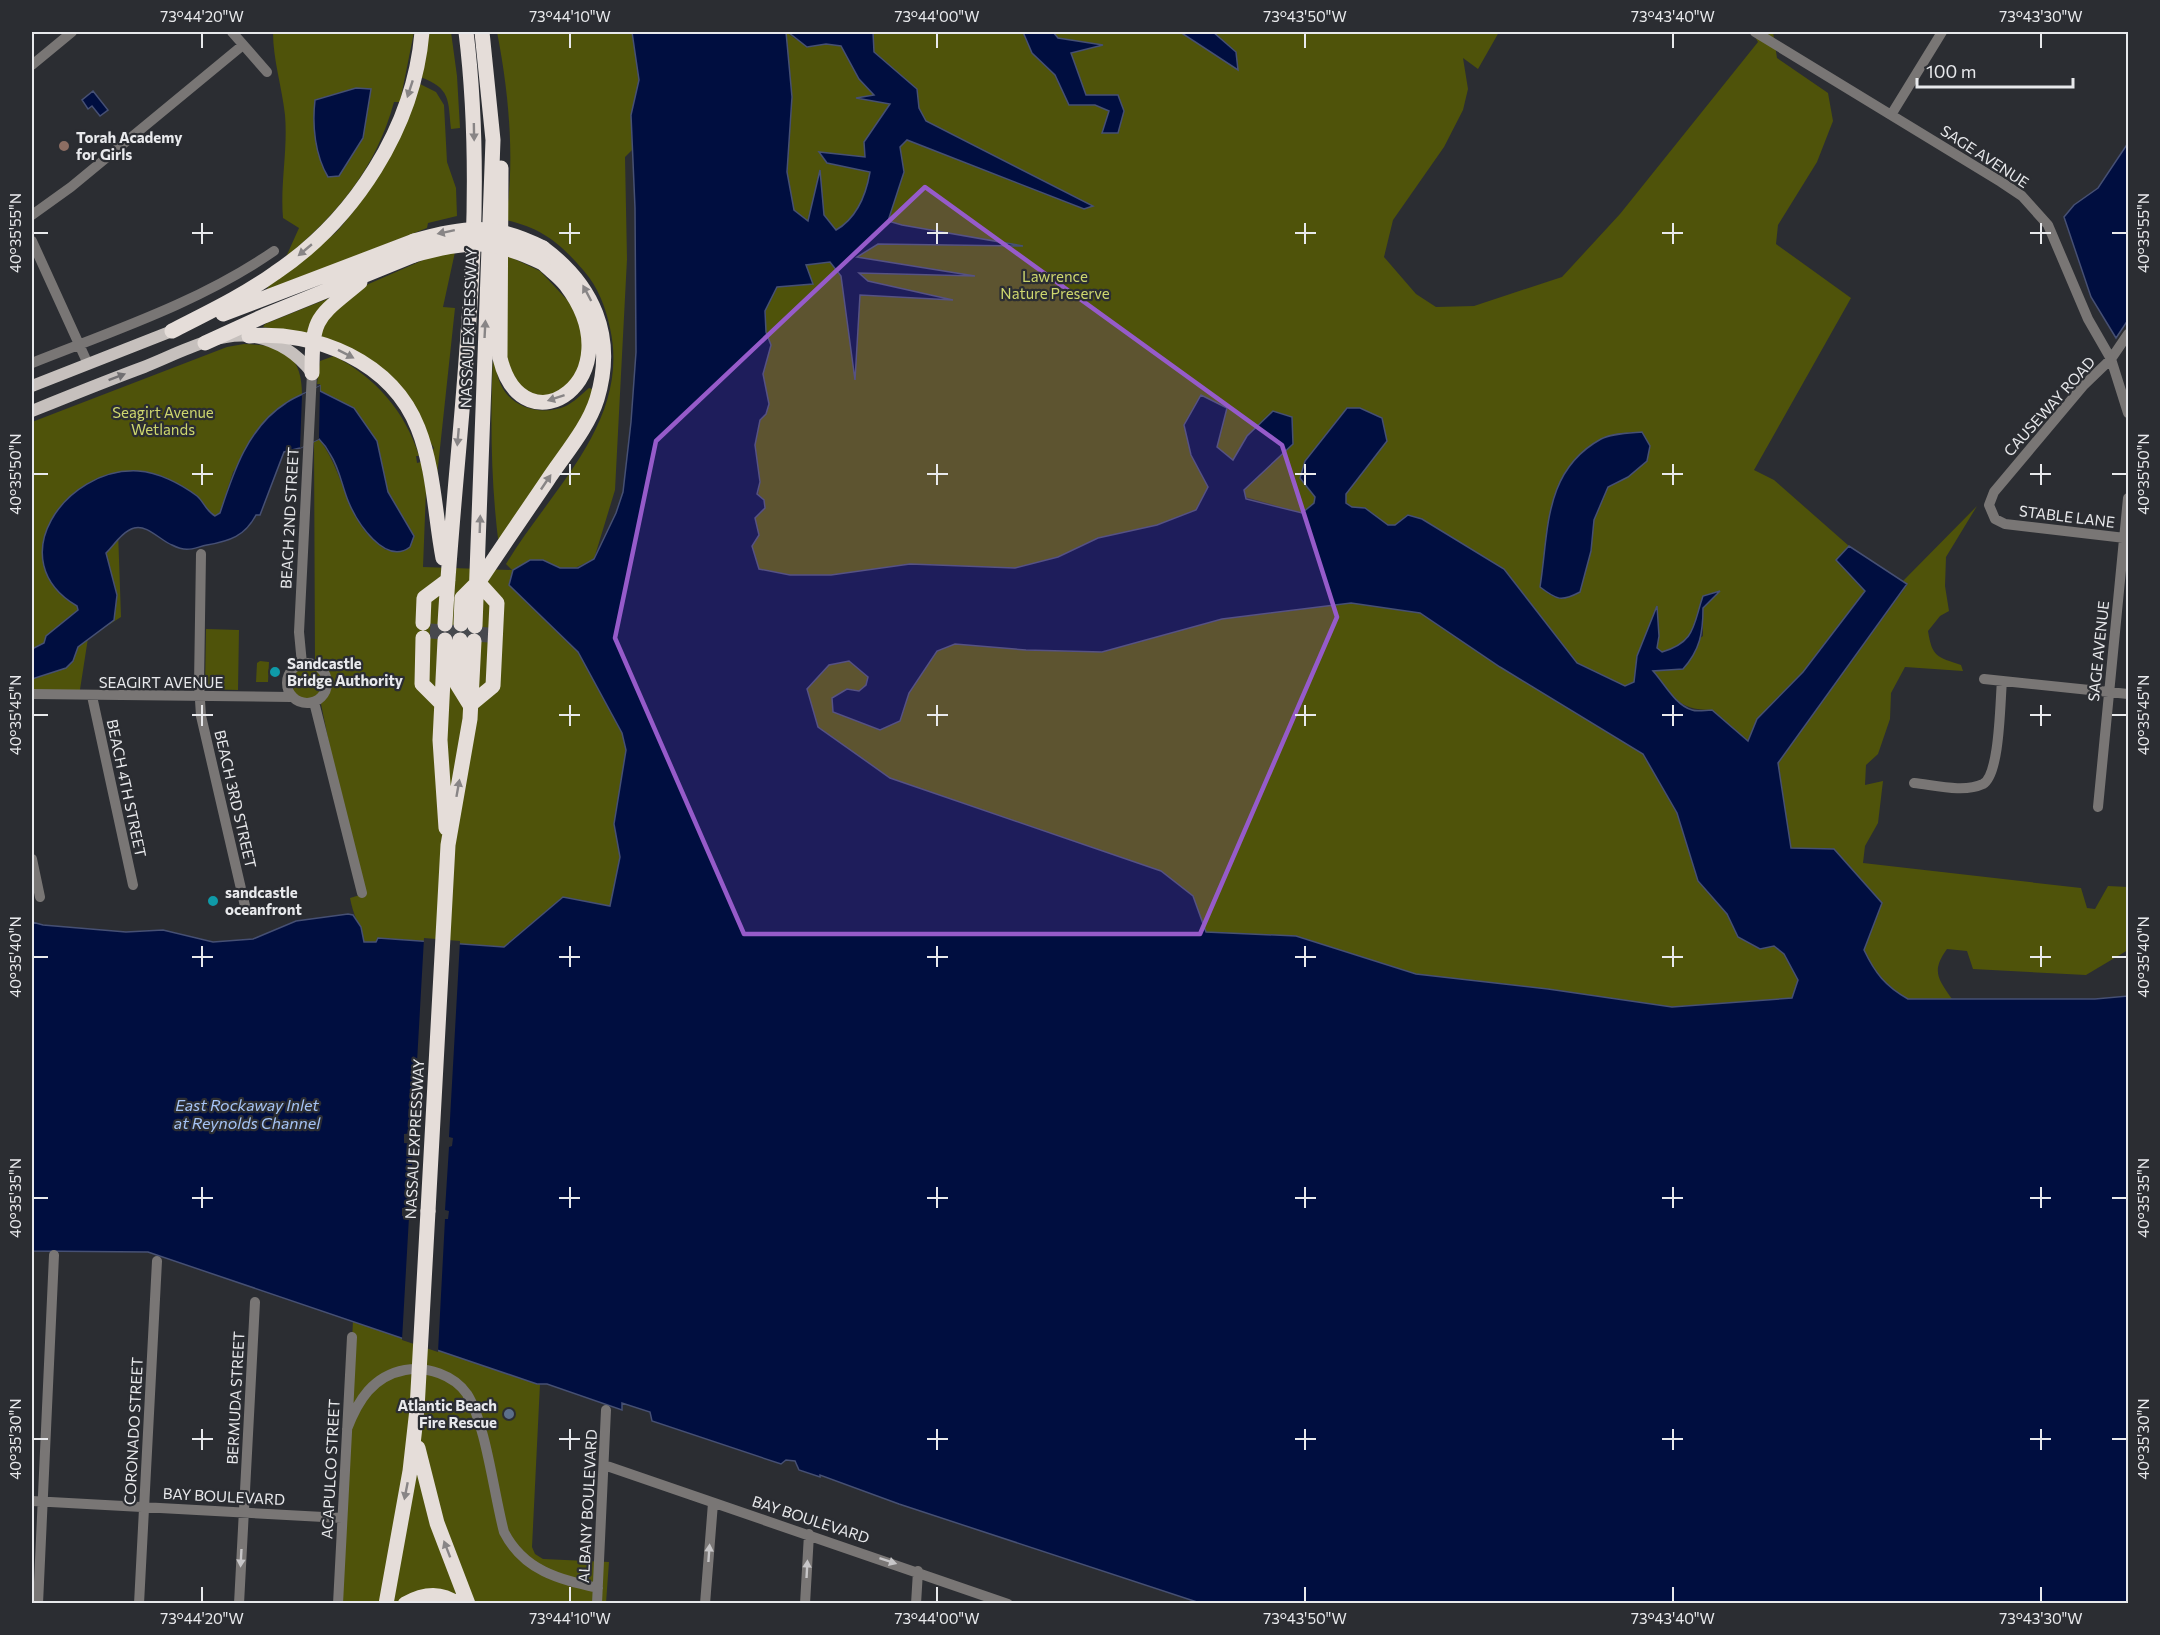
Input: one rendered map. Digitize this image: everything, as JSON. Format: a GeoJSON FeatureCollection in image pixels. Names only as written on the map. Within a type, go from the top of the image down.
{"type":"FeatureCollection","features":[{"type":"Feature","properties":{"kind":"highway"},"geometry":{"type":"LineString","coordinates":[[172,331],[236,298],[277,273],[309,248],[360,192],[382,156],[401,117],[413,79],[422,32]]}},
{"type":"Feature","properties":{"kind":"highway","name":"NASSAU EXPRESSWAY"},"geometry":{"type":"LineString","coordinates":[[386,1604],[415,1434],[448,845],[470,705],[448,580],[467,342],[475,130],[466,32]]}},
{"type":"Feature","properties":{"kind":"highway"},"geometry":{"type":"LineString","coordinates":[[482,32],[500,135],[503,202],[500,358],[504,377],[514,391],[528,400],[544,402],[561,398],[576,387],[584,375],[590,356],[582,311],[543,256]]}},
{"type":"Feature","properties":{"kind":"highway","name":"NASSAU EXPRESSWAY"},"geometry":{"type":"LineString","coordinates":[[448,845],[441,778],[441,703],[456,632],[483,601],[478,582],[493,140],[482,32]]}},
{"type":"Feature","properties":{"kind":"highway"},"geometry":{"type":"LineString","coordinates":[[172,331],[414,248],[481,243],[513,249],[565,264],[585,287],[599,319],[603,348],[602,375],[597,401],[579,432],[478,582],[462,598],[456,632],[422,684],[441,703]]}},
{"type":"Feature","properties":{"kind":"highway"},"geometry":{"type":"LineString","coordinates":[[205,343],[371,273],[414,248]]}},
{"type":"Feature","properties":{"kind":"highway"},"geometry":{"type":"LineString","coordinates":[[312,372],[312,340],[315,325],[323,312],[371,273]]}},
{"type":"Feature","properties":{"kind":"highway"},"geometry":{"type":"LineString","coordinates":[[249,336],[290,336],[312,340],[345,352],[370,368],[406,406],[418,426],[426,453],[448,580],[424,598],[456,632]]}},
{"type":"Feature","properties":{"kind":"highway"},"geometry":{"type":"LineString","coordinates":[[470,705],[494,686],[497,603],[478,582]]}},
{"type":"Feature","properties":{"kind":"highway","name":"NASSAU EXPRESSWAY"},"geometry":{"type":"LineString","coordinates":[[415,1434],[427,1493],[468,1604]]}},
{"type":"Feature","properties":{"kind":"highway"},"geometry":{"type":"LineString","coordinates":[[405,1604],[418,1597],[434,1594],[447,1597],[456,1604]]}},
{"type":"Feature","properties":{"kind":"main road"},"geometry":{"type":"LineString","coordinates":[[32,386],[172,331]]}},
{"type":"Feature","properties":{"kind":"main road"},"geometry":{"type":"LineString","coordinates":[[32,411],[205,343],[249,336],[280,345],[304,362],[312,372]]}},
{"type":"Feature","properties":{"kind":"street"},"geometry":{"type":"LineString","coordinates":[[32,65],[72,32]]}},
{"type":"Feature","properties":{"kind":"street"},"geometry":{"type":"LineString","coordinates":[[232,32],[267,72]]}},
{"type":"Feature","properties":{"kind":"street","name":"SAGE AVENUE"},"geometry":{"type":"LineString","coordinates":[[1755,32],[2001,182],[2036,210],[2048,225],[2088,319],[2111,359],[2128,413]]}},
{"type":"Feature","properties":{"kind":"street"},"geometry":{"type":"LineString","coordinates":[[1891,115],[1942,32]]}},
{"type":"Feature","properties":{"kind":"street"},"geometry":{"type":"LineString","coordinates":[[32,215],[71,187],[243,45]]}},
{"type":"Feature","properties":{"kind":"street"},"geometry":{"type":"LineString","coordinates":[[32,241],[88,364]]}},
{"type":"Feature","properties":{"kind":"street"},"geometry":{"type":"LineString","coordinates":[[32,363],[194,298],[248,269],[274,251]]}},
{"type":"Feature","properties":{"kind":"street","name":"CAUSEWAY ROAD"},"geometry":{"type":"LineString","coordinates":[[1991,497],[2083,386],[2111,359],[2128,334]]}},
{"type":"Feature","properties":{"kind":"street","name":"BEACH 2ND STREET"},"geometry":{"type":"LineString","coordinates":[[302,664],[299,632],[312,372]]}},
{"type":"Feature","properties":{"kind":"street","name":"STABLE LANE"},"geometry":{"type":"LineString","coordinates":[[1991,497],[1990,511],[1995,519],[2005,524],[2125,538]]}},
{"type":"Feature","properties":{"kind":"street","name":"SAGE AVENUE"},"geometry":{"type":"LineString","coordinates":[[2098,807],[2128,498]]}},
{"type":"Feature","properties":{"kind":"street","name":"BEACH 3RD STREET"},"geometry":{"type":"LineString","coordinates":[[201,554],[201,716],[245,906]]}},
{"type":"Feature","properties":{"kind":"street"},"geometry":{"type":"LineString","coordinates":[[302,664],[315,665],[325,674],[324,693],[314,702],[301,702],[291,697],[288,676],[302,664]]}},
{"type":"Feature","properties":{"kind":"street"},"geometry":{"type":"LineString","coordinates":[[1984,679],[2128,694]]}},
{"type":"Feature","properties":{"kind":"street"},"geometry":{"type":"LineString","coordinates":[[1914,783],[1964,787],[1982,784],[1989,780],[1995,762],[2002,681]]}},
{"type":"Feature","properties":{"kind":"street","name":"SEAGIRT AVENUE"},"geometry":{"type":"LineString","coordinates":[[32,694],[200,698],[291,697]]}},
{"type":"Feature","properties":{"kind":"street","name":"BEACH 4TH STREET"},"geometry":{"type":"LineString","coordinates":[[92,696],[133,885]]}},
{"type":"Feature","properties":{"kind":"street"},"geometry":{"type":"LineString","coordinates":[[314,702],[362,893]]}},
{"type":"Feature","properties":{"kind":"street"},"geometry":{"type":"LineString","coordinates":[[32,859],[40,897]]}},
{"type":"Feature","properties":{"kind":"street"},"geometry":{"type":"LineString","coordinates":[[38,1604],[54,1255]]}},
{"type":"Feature","properties":{"kind":"street","name":"CORONADO STREET"},"geometry":{"type":"LineString","coordinates":[[138,1604],[157,1261]]}},
{"type":"Feature","properties":{"kind":"street","name":"BERMUDA STREET"},"geometry":{"type":"LineString","coordinates":[[239,1604],[255,1302]]}},
{"type":"Feature","properties":{"kind":"street","name":"ACAPULCO STREET"},"geometry":{"type":"LineString","coordinates":[[338,1604],[352,1336]]}},
{"type":"Feature","properties":{"kind":"street"},"geometry":{"type":"LineString","coordinates":[[347,1429],[358,1403],[374,1383],[393,1373],[423,1369],[440,1374],[462,1388],[473,1408],[504,1532],[514,1549],[531,1566],[550,1576],[598,1588]]}},
{"type":"Feature","properties":{"kind":"street","name":"ALBANY BOULEVARD"},"geometry":{"type":"LineString","coordinates":[[597,1604],[606,1410]]}},
{"type":"Feature","properties":{"kind":"street","name":"BAY BOULEVARD"},"geometry":{"type":"LineString","coordinates":[[604,1465],[918,1571],[1008,1604]]}},
{"type":"Feature","properties":{"kind":"street","name":"BAY BOULEVARD"},"geometry":{"type":"LineString","coordinates":[[32,1501],[342,1518]]}},
{"type":"Feature","properties":{"kind":"street"},"geometry":{"type":"LineString","coordinates":[[705,1604],[713,1503]]}},
{"type":"Feature","properties":{"kind":"street"},"geometry":{"type":"LineString","coordinates":[[805,1604],[809,1534]]}},
{"type":"Feature","properties":{"kind":"street"},"geometry":{"type":"LineString","coordinates":[[916,1604],[918,1571]]}},
{"type":"Feature","properties":{"kind":"highlighted area"},"geometry":{"type":"Polygon","coordinates":[[[925,187],[1282,445],[1337,617],[1200,934],[744,934],[615,638],[656,441],[925,187]]]}},
{"type":"Feature","properties":{"kind":"green space"},"geometry":{"type":"Polygon","coordinates":[[[273,32],[414,32],[400,102],[394,102],[377,148],[366,169],[322,224],[286,257],[299,228],[283,218],[285,115],[273,32]],[[356,88],[315,100],[316,140],[320,159],[328,177],[371,89],[356,88]]]}},
{"type":"Feature","properties":{"kind":"green space"},"geometry":{"type":"Polygon","coordinates":[[[429,32],[451,32],[457,76],[460,128],[451,129],[448,103],[443,91],[420,77],[429,32]]]}},
{"type":"Feature","properties":{"kind":"green space"},"geometry":{"type":"Polygon","coordinates":[[[497,32],[632,32],[640,80],[631,115],[632,150],[625,157],[627,259],[615,490],[594,559],[575,568],[560,568],[509,584],[578,652],[622,733],[626,750],[614,824],[620,857],[610,906],[563,897],[504,947],[379,939],[377,942],[363,942],[350,898],[360,895],[320,699],[307,703],[295,699],[287,683],[296,667],[315,665],[314,441],[319,439],[326,449],[350,505],[364,530],[373,540],[386,550],[406,550],[414,536],[388,492],[377,441],[320,391],[320,384],[317,384],[320,361],[334,356],[349,364],[387,397],[406,425],[419,456],[416,456],[417,463],[421,462],[426,490],[423,567],[512,570],[506,564],[582,454],[598,424],[609,394],[613,362],[610,328],[604,305],[589,277],[550,238],[530,227],[506,220],[510,173],[509,126],[505,78],[497,32]]]}},
{"type":"Feature","properties":{"kind":"green space","name":"Lawrence Nature Preserve"},"geometry":{"type":"Polygon","coordinates":[[[786,32],[797,40],[800,32],[1499,32],[1478,69],[1463,58],[1468,89],[1463,110],[1444,147],[1393,220],[1384,257],[1416,294],[1436,307],[1474,306],[1562,277],[1620,214],[1758,42],[1752,32],[1773,32],[1777,58],[1828,93],[1833,121],[1817,162],[1778,225],[1776,244],[1851,298],[1754,470],[1774,480],[1849,546],[1837,561],[1865,591],[1803,672],[1757,719],[1748,741],[1712,710],[1690,707],[1677,700],[1652,671],[1703,636],[1703,608],[1719,592],[1703,596],[1695,624],[1687,638],[1673,648],[1662,652],[1657,648],[1659,636],[1657,608],[1637,656],[1634,683],[1625,686],[1577,663],[1504,569],[1408,515],[1395,525],[1388,525],[1365,508],[1352,507],[1346,502],[1346,494],[1387,441],[1300,478],[1315,497],[1314,503],[1302,513],[1209,487],[1196,510],[1157,525],[1098,538],[1058,557],[1015,568],[910,564],[831,575],[790,575],[759,569],[752,546],[759,535],[755,518],[760,482],[755,445],[760,420],[766,414],[769,404],[763,374],[771,345],[766,332],[765,311],[794,210],[787,172],[792,97],[786,32]]]}},
{"type":"Feature","properties":{"kind":"green space"},"geometry":{"type":"Polygon","coordinates":[[[418,83],[436,92],[444,105],[447,162],[456,188],[457,216],[428,223],[427,228],[266,291],[288,268],[332,236],[353,212],[386,159],[418,83]]]}},
{"type":"Feature","properties":{"kind":"green space"},"geometry":{"type":"Polygon","coordinates":[[[455,252],[443,307],[455,308],[437,476],[431,454],[434,448],[406,402],[322,338],[319,325],[364,286],[437,254],[455,252]]]}},
{"type":"Feature","properties":{"kind":"green space"},"geometry":{"type":"Polygon","coordinates":[[[506,255],[540,271],[570,303],[582,329],[585,360],[576,381],[543,399],[523,392],[503,356],[506,255]]]}},
{"type":"Feature","properties":{"kind":"green space"},"geometry":{"type":"Polygon","coordinates":[[[337,295],[309,334],[263,327],[265,324],[337,295]]]}},
{"type":"Feature","properties":{"kind":"green space","name":"Seagirt Avenue Wetlands"},"geometry":{"type":"Polygon","coordinates":[[[244,344],[270,347],[288,354],[298,370],[302,395],[285,403],[233,472],[220,513],[215,516],[209,513],[199,498],[116,473],[121,617],[88,638],[79,696],[32,694],[32,422],[227,347],[244,344]]]}},
{"type":"Feature","properties":{"kind":"green space"},"geometry":{"type":"Polygon","coordinates":[[[493,358],[506,393],[520,405],[529,408],[557,409],[566,406],[589,388],[596,390],[594,401],[499,547],[492,452],[493,358]]]}},
{"type":"Feature","properties":{"kind":"green space"},"geometry":{"type":"Polygon","coordinates":[[[1977,506],[1946,557],[1945,586],[1949,611],[1940,616],[1928,631],[1931,646],[1937,655],[1961,665],[1963,671],[1905,667],[1891,693],[1890,719],[1878,754],[1866,765],[1865,785],[1883,781],[1878,823],[1865,846],[1863,863],[2081,888],[2087,908],[2095,909],[2108,886],[2128,887],[2128,950],[2086,975],[1973,969],[1967,951],[1947,949],[1939,963],[1938,975],[1952,999],[1916,1000],[1906,998],[1890,988],[1866,955],[1850,911],[1834,849],[1791,848],[1777,763],[1907,585],[1903,581],[1977,506]]]}},
{"type":"Feature","properties":{"kind":"green space"},"geometry":{"type":"Polygon","coordinates":[[[1351,603],[1420,613],[1500,667],[1643,754],[1677,813],[1698,881],[1727,914],[1738,937],[1760,949],[1774,946],[1784,954],[1798,980],[1793,998],[1672,1007],[1548,989],[1416,974],[1296,936],[1206,932],[1193,896],[1161,871],[890,778],[818,727],[807,689],[829,665],[849,661],[868,677],[866,685],[833,712],[851,718],[900,721],[909,693],[937,650],[955,644],[1026,650],[1101,652],[1222,619],[1351,603]]]}},
{"type":"Feature","properties":{"kind":"green space"},"geometry":{"type":"Polygon","coordinates":[[[206,629],[239,630],[238,690],[205,689],[206,629]]]}},
{"type":"Feature","properties":{"kind":"green space"},"geometry":{"type":"Polygon","coordinates":[[[269,662],[268,682],[256,682],[257,663],[269,662]]]}},
{"type":"Feature","properties":{"kind":"green space"},"geometry":{"type":"Polygon","coordinates":[[[353,1321],[540,1384],[532,1547],[535,1554],[543,1559],[609,1562],[606,1603],[338,1604],[353,1321]]]}},
{"type":"Feature","properties":{"kind":"water","name":"East Rockaway Inlet at Reynolds Channel"},"geometry":{"type":"Polygon","coordinates":[[[632,32],[786,32],[792,97],[787,172],[794,210],[808,221],[820,170],[824,215],[836,230],[855,212],[866,189],[870,172],[827,163],[819,152],[865,157],[864,142],[890,104],[856,98],[874,95],[859,79],[841,46],[826,44],[807,47],[788,32],[873,32],[874,52],[917,89],[919,108],[926,121],[1093,206],[1084,209],[907,140],[900,147],[904,172],[888,221],[1023,246],[878,244],[857,257],[975,276],[859,273],[868,281],[953,300],[860,295],[855,380],[841,276],[830,262],[806,265],[813,284],[777,287],[765,311],[766,332],[771,345],[763,374],[769,404],[766,414],[760,420],[755,445],[760,482],[757,494],[764,500],[765,508],[755,518],[759,535],[752,546],[759,569],[790,575],[831,575],[910,564],[1015,568],[1058,557],[1098,538],[1157,525],[1196,510],[1208,487],[1191,455],[1184,425],[1201,395],[1227,408],[1217,447],[1233,460],[1247,436],[1273,411],[1292,417],[1293,444],[1244,490],[1246,499],[1302,513],[1314,503],[1315,497],[1300,478],[1305,461],[1347,408],[1360,408],[1382,418],[1387,441],[1346,494],[1346,503],[1352,507],[1365,508],[1388,525],[1395,525],[1408,515],[1422,519],[1504,569],[1577,663],[1625,686],[1634,682],[1637,656],[1657,606],[1659,636],[1657,648],[1662,652],[1673,648],[1687,638],[1695,624],[1703,596],[1720,591],[1703,608],[1699,641],[1689,662],[1683,669],[1653,671],[1680,703],[1694,711],[1712,710],[1748,741],[1757,719],[1803,672],[1865,591],[1836,560],[1849,546],[1907,584],[1778,763],[1791,848],[1834,849],[1882,903],[1864,950],[1872,966],[1882,978],[1908,999],[2095,999],[2128,996],[2128,1603],[1200,1603],[899,1504],[820,1475],[820,1477],[799,1470],[795,1461],[786,1460],[781,1464],[652,1421],[650,1412],[622,1403],[622,1410],[547,1384],[537,1384],[148,1252],[32,1251],[32,922],[43,925],[126,932],[163,930],[213,942],[253,939],[296,921],[348,914],[353,915],[361,927],[364,942],[376,942],[378,938],[504,947],[563,897],[610,906],[620,857],[614,824],[626,750],[622,733],[578,652],[509,585],[513,570],[530,560],[543,560],[560,568],[578,568],[594,559],[616,513],[623,492],[636,352],[635,208],[631,115],[639,80],[632,32]],[[1351,603],[1222,619],[1102,652],[1026,650],[955,644],[937,651],[909,693],[900,721],[880,730],[833,712],[832,698],[847,689],[859,691],[866,685],[868,677],[849,661],[829,665],[807,689],[818,727],[890,778],[1161,871],[1193,896],[1206,932],[1296,936],[1416,974],[1548,989],[1672,1007],[1792,998],[1798,980],[1784,954],[1774,946],[1760,949],[1738,937],[1727,914],[1698,881],[1677,813],[1643,754],[1500,667],[1420,613],[1351,603]]]}},
{"type":"Feature","properties":{"kind":"water"},"geometry":{"type":"Polygon","coordinates":[[[1023,32],[1053,32],[1058,38],[1103,45],[1071,53],[1086,95],[1118,95],[1124,111],[1118,133],[1102,133],[1109,111],[1095,105],[1069,105],[1055,75],[1032,53],[1023,32]]]}},
{"type":"Feature","properties":{"kind":"water"},"geometry":{"type":"Polygon","coordinates":[[[1180,32],[1213,32],[1236,52],[1238,70],[1180,32]]]}},
{"type":"Feature","properties":{"kind":"water"},"geometry":{"type":"Polygon","coordinates":[[[356,88],[371,89],[363,138],[339,176],[328,177],[320,159],[316,140],[315,100],[356,88]]]}},
{"type":"Feature","properties":{"kind":"water"},"geometry":{"type":"Polygon","coordinates":[[[93,91],[108,110],[100,116],[92,106],[88,109],[82,100],[93,91]]]}},
{"type":"Feature","properties":{"kind":"water"},"geometry":{"type":"Polygon","coordinates":[[[2128,143],[2128,320],[2116,338],[2091,297],[2064,217],[2074,205],[2098,188],[2128,143]]]}},
{"type":"Feature","properties":{"kind":"water"},"geometry":{"type":"Polygon","coordinates":[[[320,386],[320,391],[354,408],[377,441],[388,492],[414,536],[410,547],[401,551],[391,551],[373,539],[365,530],[349,503],[333,460],[319,439],[300,448],[284,452],[260,515],[256,515],[247,528],[236,536],[223,542],[186,549],[168,543],[144,528],[134,528],[122,535],[106,553],[117,595],[114,620],[78,647],[73,661],[66,668],[32,679],[32,649],[44,643],[46,636],[78,610],[77,606],[55,587],[44,565],[43,542],[51,520],[66,500],[87,484],[111,474],[138,471],[161,476],[184,487],[197,496],[215,516],[220,513],[230,482],[244,452],[261,425],[286,403],[320,386]]]}},
{"type":"Feature","properties":{"kind":"water"},"geometry":{"type":"Polygon","coordinates":[[[1642,432],[1650,446],[1647,461],[1628,477],[1608,487],[1594,520],[1591,551],[1580,592],[1563,598],[1551,595],[1540,587],[1548,524],[1552,504],[1568,468],[1582,452],[1601,439],[1616,434],[1642,432]]]}},
{"type":"Feature","properties":{"kind":"pier"},"geometry":{"type":"Polygon","coordinates":[[[320,386],[319,439],[300,448],[302,395],[320,386]]]}},
{"type":"Feature","properties":{"kind":"pier"},"geometry":{"type":"Polygon","coordinates":[[[424,938],[460,941],[449,1137],[453,1138],[452,1146],[449,1147],[445,1210],[449,1211],[448,1219],[445,1219],[438,1352],[402,1340],[409,1217],[402,1216],[402,1208],[410,1208],[413,1144],[404,1143],[404,1134],[413,1133],[424,938]]]}},
{"type":"Feature","properties":{"kind":"tunnel"},"geometry":{"type":"LineString","coordinates":[[437,639],[438,623]]}},
{"type":"Feature","properties":{"kind":"tunnel"},"geometry":{"type":"LineString","coordinates":[[452,624],[452,640]]}},
{"type":"Feature","properties":{"kind":"tunnel"},"geometry":{"type":"LineString","coordinates":[[466,640],[467,625]]}},
{"type":"Feature","properties":{"kind":"tunnel"},"geometry":{"type":"LineString","coordinates":[[481,642],[482,626]]}},
{"type":"Feature","properties":{"kind":"place","name":"Torah Academy for Girls"},"geometry":{"type":"Point","coordinates":[64,146]}},
{"type":"Feature","properties":{"kind":"place","name":"Sandcastle Bridge Authority"},"geometry":{"type":"Point","coordinates":[275,672]}},
{"type":"Feature","properties":{"kind":"place","name":"sandcastle oceanfront"},"geometry":{"type":"Point","coordinates":[213,901]}},
{"type":"Feature","properties":{"kind":"place","name":"Atlantic Beach Fire Rescue"},"geometry":{"type":"Point","coordinates":[509,1414]}}]}
